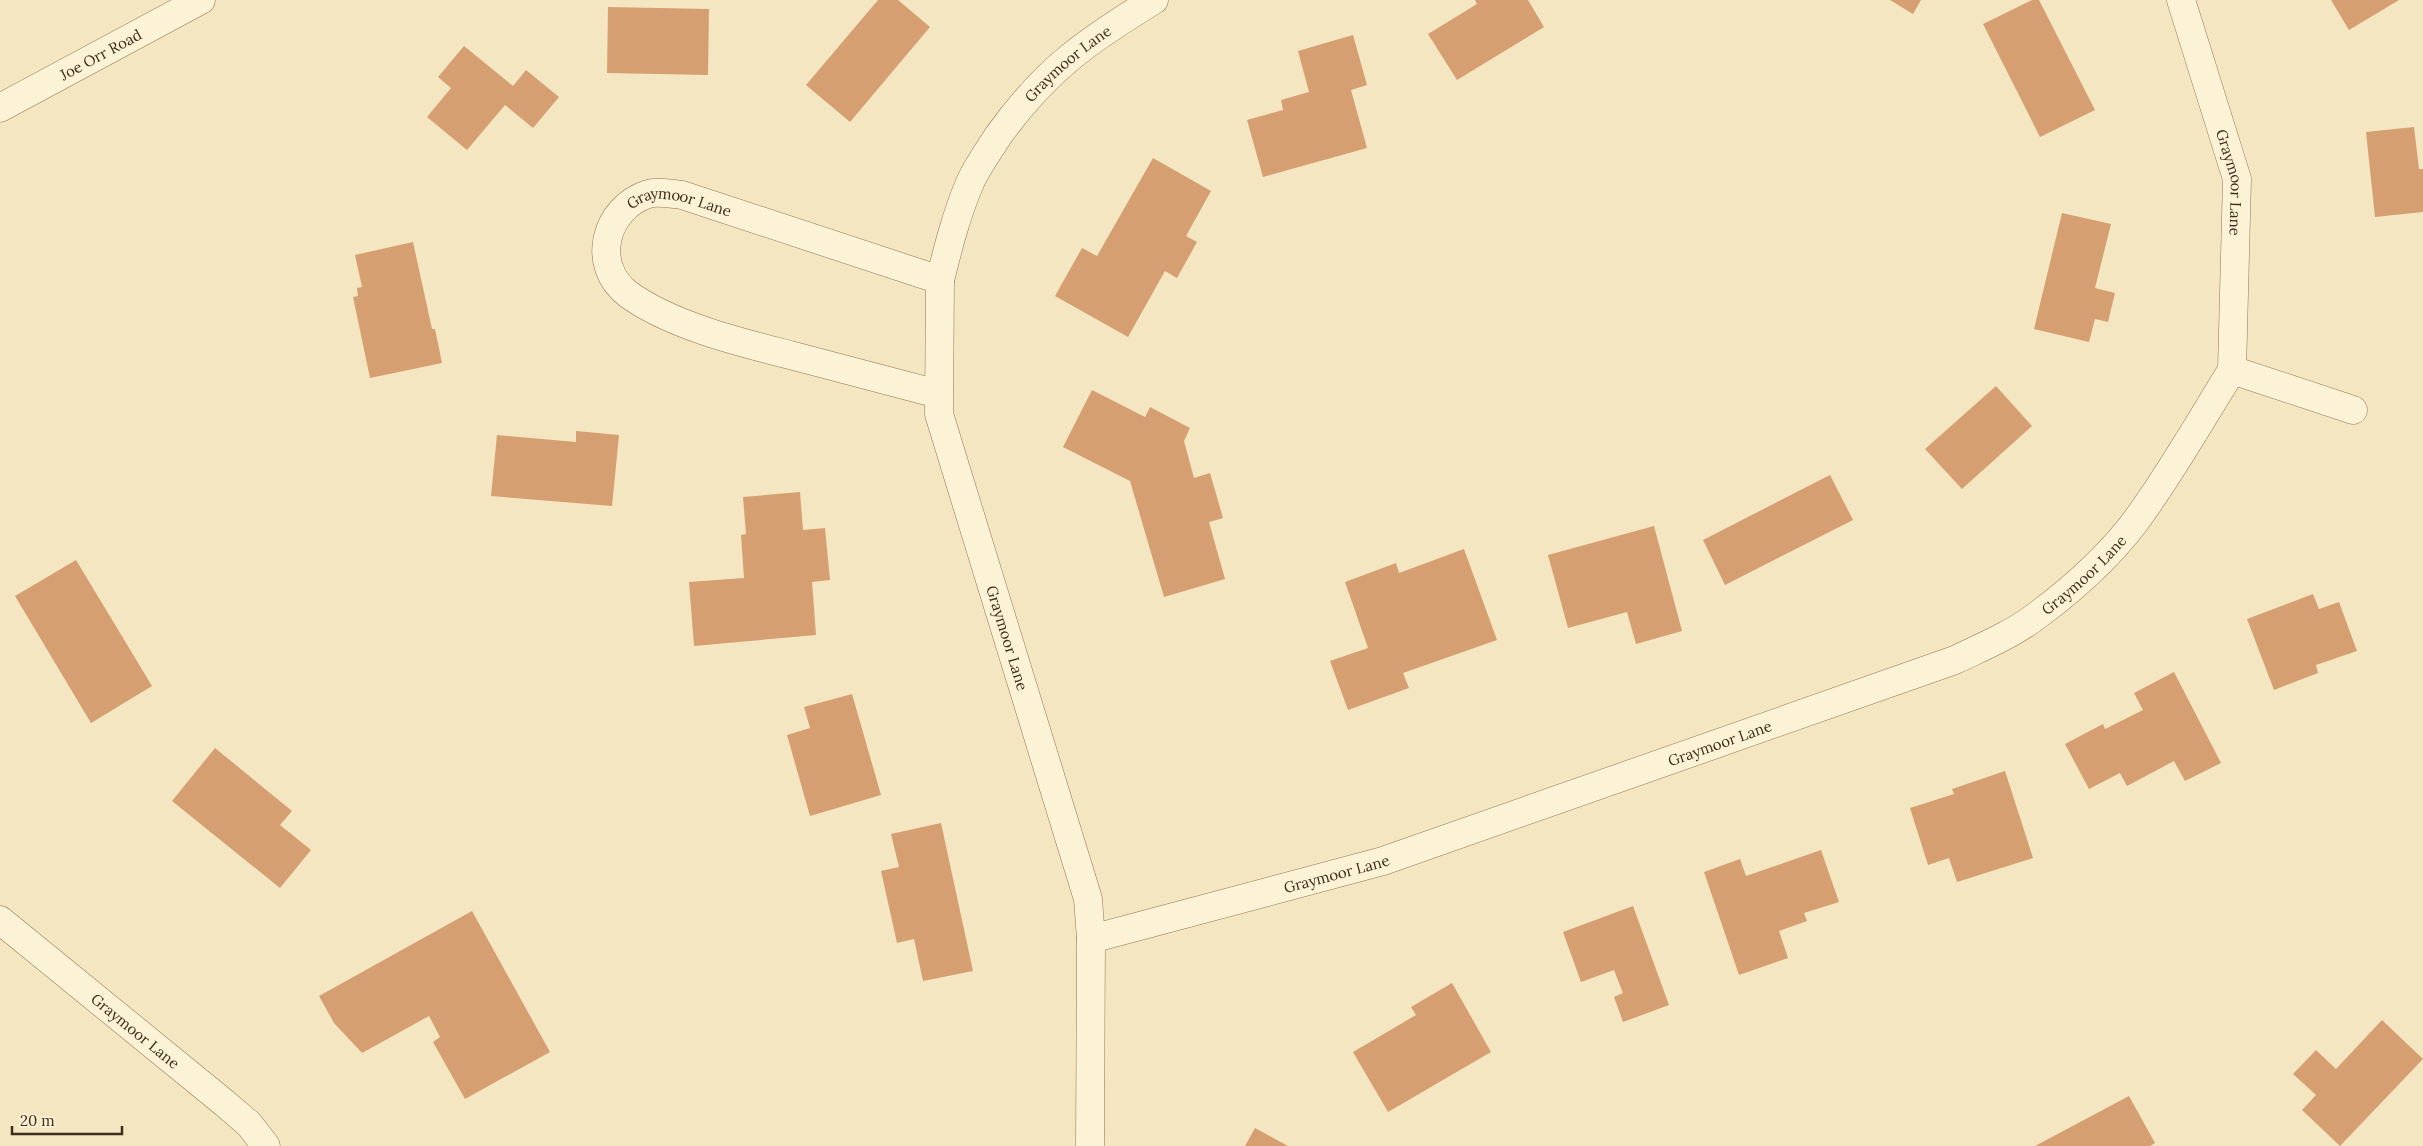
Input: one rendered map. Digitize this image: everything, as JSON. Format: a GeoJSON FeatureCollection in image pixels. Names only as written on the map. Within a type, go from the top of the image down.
{"type":"FeatureCollection","features":[{"type":"Feature","properties":{"kind":"street","name":"Joe Orr Road"},"geometry":{"type":"LineString","coordinates":[[0,108],[201,0]]}},
{"type":"Feature","properties":{"kind":"street","name":"Graymoor Lane"},"geometry":{"type":"LineString","coordinates":[[1090,1146],[1091,939],[1088,900],[939,414],[940,280],[955,221],[970,183],[987,153],[1014,114],[1041,82],[1067,58],[1097,35],[1154,0]]}},
{"type":"Feature","properties":{"kind":"street","name":"Graymoor Lane"},"geometry":{"type":"LineString","coordinates":[[1091,939],[1382,861],[1955,660],[1995,641],[2034,618],[2081,580],[2115,546],[2147,506],[2232,370],[2237,179],[2181,0]]}},
{"type":"Feature","properties":{"kind":"street","name":"Graymoor Lane"},"geometry":{"type":"LineString","coordinates":[[938,394],[718,336],[651,308],[626,293],[614,278],[606,252],[608,230],[622,208],[649,194],[682,195],[940,280]]}},
{"type":"Feature","properties":{"kind":"street"},"geometry":{"type":"LineString","coordinates":[[2232,370],[2353,410]]}},
{"type":"Feature","properties":{"kind":"street","name":"Graymoor Lane"},"geometry":{"type":"LineString","coordinates":[[0,920],[222,1101],[249,1124],[266,1146]]}},
{"type":"Feature","properties":{"kind":"building"},"geometry":{"type":"Polygon","coordinates":[[[878,0],[898,0],[930,27],[850,122],[806,85],[878,0]]]}},
{"type":"Feature","properties":{"kind":"building"},"geometry":{"type":"Polygon","coordinates":[[[1475,0],[1528,0],[1544,27],[1457,80],[1428,34],[1477,4],[1475,0]]]}},
{"type":"Feature","properties":{"kind":"building"},"geometry":{"type":"Polygon","coordinates":[[[1890,0],[1921,0],[1913,14],[1890,0]]]}},
{"type":"Feature","properties":{"kind":"building"},"geometry":{"type":"Polygon","coordinates":[[[2032,0],[2039,0],[2095,110],[2040,137],[1983,24],[2032,0]]]}},
{"type":"Feature","properties":{"kind":"building"},"geometry":{"type":"Polygon","coordinates":[[[2331,0],[2399,0],[2349,30],[2331,0]]]}},
{"type":"Feature","properties":{"kind":"building"},"geometry":{"type":"Polygon","coordinates":[[[608,7],[709,9],[708,75],[607,73],[608,7]]]}},
{"type":"Feature","properties":{"kind":"building"},"geometry":{"type":"Polygon","coordinates":[[[1353,35],[1367,85],[1351,90],[1367,148],[1263,177],[1247,120],[1283,110],[1281,100],[1309,92],[1298,51],[1353,35]]]}},
{"type":"Feature","properties":{"kind":"building"},"geometry":{"type":"Polygon","coordinates":[[[464,46],[513,86],[526,70],[559,97],[533,128],[505,105],[467,150],[427,117],[451,88],[438,77],[464,46]]]}},
{"type":"Feature","properties":{"kind":"building"},"geometry":{"type":"Polygon","coordinates":[[[2414,127],[2419,169],[2423,169],[2423,212],[2375,217],[2366,132],[2414,127]]]}},
{"type":"Feature","properties":{"kind":"building"},"geometry":{"type":"Polygon","coordinates":[[[1153,158],[1211,191],[1186,236],[1197,242],[1177,278],[1165,271],[1128,337],[1055,296],[1082,248],[1097,256],[1153,158]]]}},
{"type":"Feature","properties":{"kind":"building"},"geometry":{"type":"Polygon","coordinates":[[[2062,213],[2111,224],[2095,288],[2115,293],[2108,322],[2095,319],[2089,342],[2034,329],[2062,213]]]}},
{"type":"Feature","properties":{"kind":"building"},"geometry":{"type":"Polygon","coordinates":[[[413,242],[432,329],[435,329],[442,363],[370,378],[353,297],[358,296],[357,288],[362,287],[355,255],[413,242]]]}},
{"type":"Feature","properties":{"kind":"building"},"geometry":{"type":"Polygon","coordinates":[[[1996,386],[2032,426],[1962,489],[1925,449],[1996,386]]]}},
{"type":"Feature","properties":{"kind":"building"},"geometry":{"type":"Polygon","coordinates":[[[1092,390],[1145,417],[1150,407],[1190,428],[1184,441],[1194,478],[1210,473],[1223,518],[1209,522],[1225,579],[1164,597],[1130,481],[1063,447],[1092,390]]]}},
{"type":"Feature","properties":{"kind":"building"},"geometry":{"type":"Polygon","coordinates":[[[576,431],[619,435],[612,506],[491,496],[497,435],[576,442],[576,431]]]}},
{"type":"Feature","properties":{"kind":"building"},"geometry":{"type":"Polygon","coordinates":[[[1830,475],[1853,520],[1725,585],[1703,540],[1830,475]]]}},
{"type":"Feature","properties":{"kind":"building"},"geometry":{"type":"Polygon","coordinates":[[[800,492],[803,530],[825,528],[830,580],[812,582],[816,635],[694,646],[689,582],[744,578],[741,535],[746,534],[743,497],[800,492]]]}},
{"type":"Feature","properties":{"kind":"building"},"geometry":{"type":"Polygon","coordinates":[[[1654,526],[1682,631],[1636,644],[1627,612],[1568,628],[1548,555],[1654,526]]]}},
{"type":"Feature","properties":{"kind":"building"},"geometry":{"type":"Polygon","coordinates":[[[1464,549],[1497,640],[1403,673],[1409,688],[1348,710],[1330,661],[1368,648],[1345,582],[1396,563],[1399,573],[1464,549]]]}},
{"type":"Feature","properties":{"kind":"building"},"geometry":{"type":"Polygon","coordinates":[[[76,560],[152,686],[91,723],[15,596],[76,560]]]}},
{"type":"Feature","properties":{"kind":"building"},"geometry":{"type":"Polygon","coordinates":[[[2313,594],[2319,609],[2339,602],[2357,651],[2316,665],[2318,673],[2274,690],[2247,619],[2313,594]]]}},
{"type":"Feature","properties":{"kind":"building"},"geometry":{"type":"Polygon","coordinates":[[[2174,672],[2221,763],[2185,781],[2174,761],[2127,786],[2120,773],[2089,789],[2065,744],[2103,724],[2105,729],[2143,710],[2134,693],[2174,672]]]}},
{"type":"Feature","properties":{"kind":"building"},"geometry":{"type":"Polygon","coordinates":[[[852,694],[881,795],[810,816],[787,735],[810,728],[804,707],[852,694]]]}},
{"type":"Feature","properties":{"kind":"building"},"geometry":{"type":"Polygon","coordinates":[[[215,748],[292,811],[280,825],[311,850],[280,888],[172,801],[215,748]]]}},
{"type":"Feature","properties":{"kind":"building"},"geometry":{"type":"Polygon","coordinates":[[[2005,771],[2033,858],[1957,882],[1949,858],[1928,865],[1910,808],[1954,794],[1952,789],[2005,771]]]}},
{"type":"Feature","properties":{"kind":"building"},"geometry":{"type":"Polygon","coordinates":[[[941,823],[973,971],[923,981],[914,939],[897,943],[881,871],[899,867],[891,834],[941,823]]]}},
{"type":"Feature","properties":{"kind":"building"},"geometry":{"type":"Polygon","coordinates":[[[1821,850],[1839,902],[1804,913],[1807,921],[1779,931],[1788,958],[1739,975],[1704,872],[1740,859],[1746,876],[1821,850]]]}},
{"type":"Feature","properties":{"kind":"building"},"geometry":{"type":"Polygon","coordinates":[[[1633,906],[1669,1005],[1623,1022],[1614,997],[1623,993],[1614,970],[1581,982],[1563,932],[1633,906]]]}},
{"type":"Feature","properties":{"kind":"building"},"geometry":{"type":"Polygon","coordinates":[[[472,911],[550,1052],[465,1099],[433,1042],[440,1037],[429,1016],[362,1053],[334,1023],[319,996],[472,911]]]}},
{"type":"Feature","properties":{"kind":"building"},"geometry":{"type":"Polygon","coordinates":[[[1452,983],[1491,1052],[1388,1112],[1353,1052],[1416,1015],[1411,1007],[1452,983]]]}},
{"type":"Feature","properties":{"kind":"building"},"geometry":{"type":"Polygon","coordinates":[[[2382,1020],[2423,1059],[2340,1146],[2302,1110],[2316,1095],[2293,1074],[2316,1050],[2336,1069],[2382,1020]]]}},
{"type":"Feature","properties":{"kind":"building"},"geometry":{"type":"Polygon","coordinates":[[[2129,1096],[2155,1143],[2150,1146],[2035,1146],[2129,1096]]]}},
{"type":"Feature","properties":{"kind":"building"},"geometry":{"type":"Polygon","coordinates":[[[1255,1128],[1288,1146],[1245,1146],[1255,1128]]]}}]}
